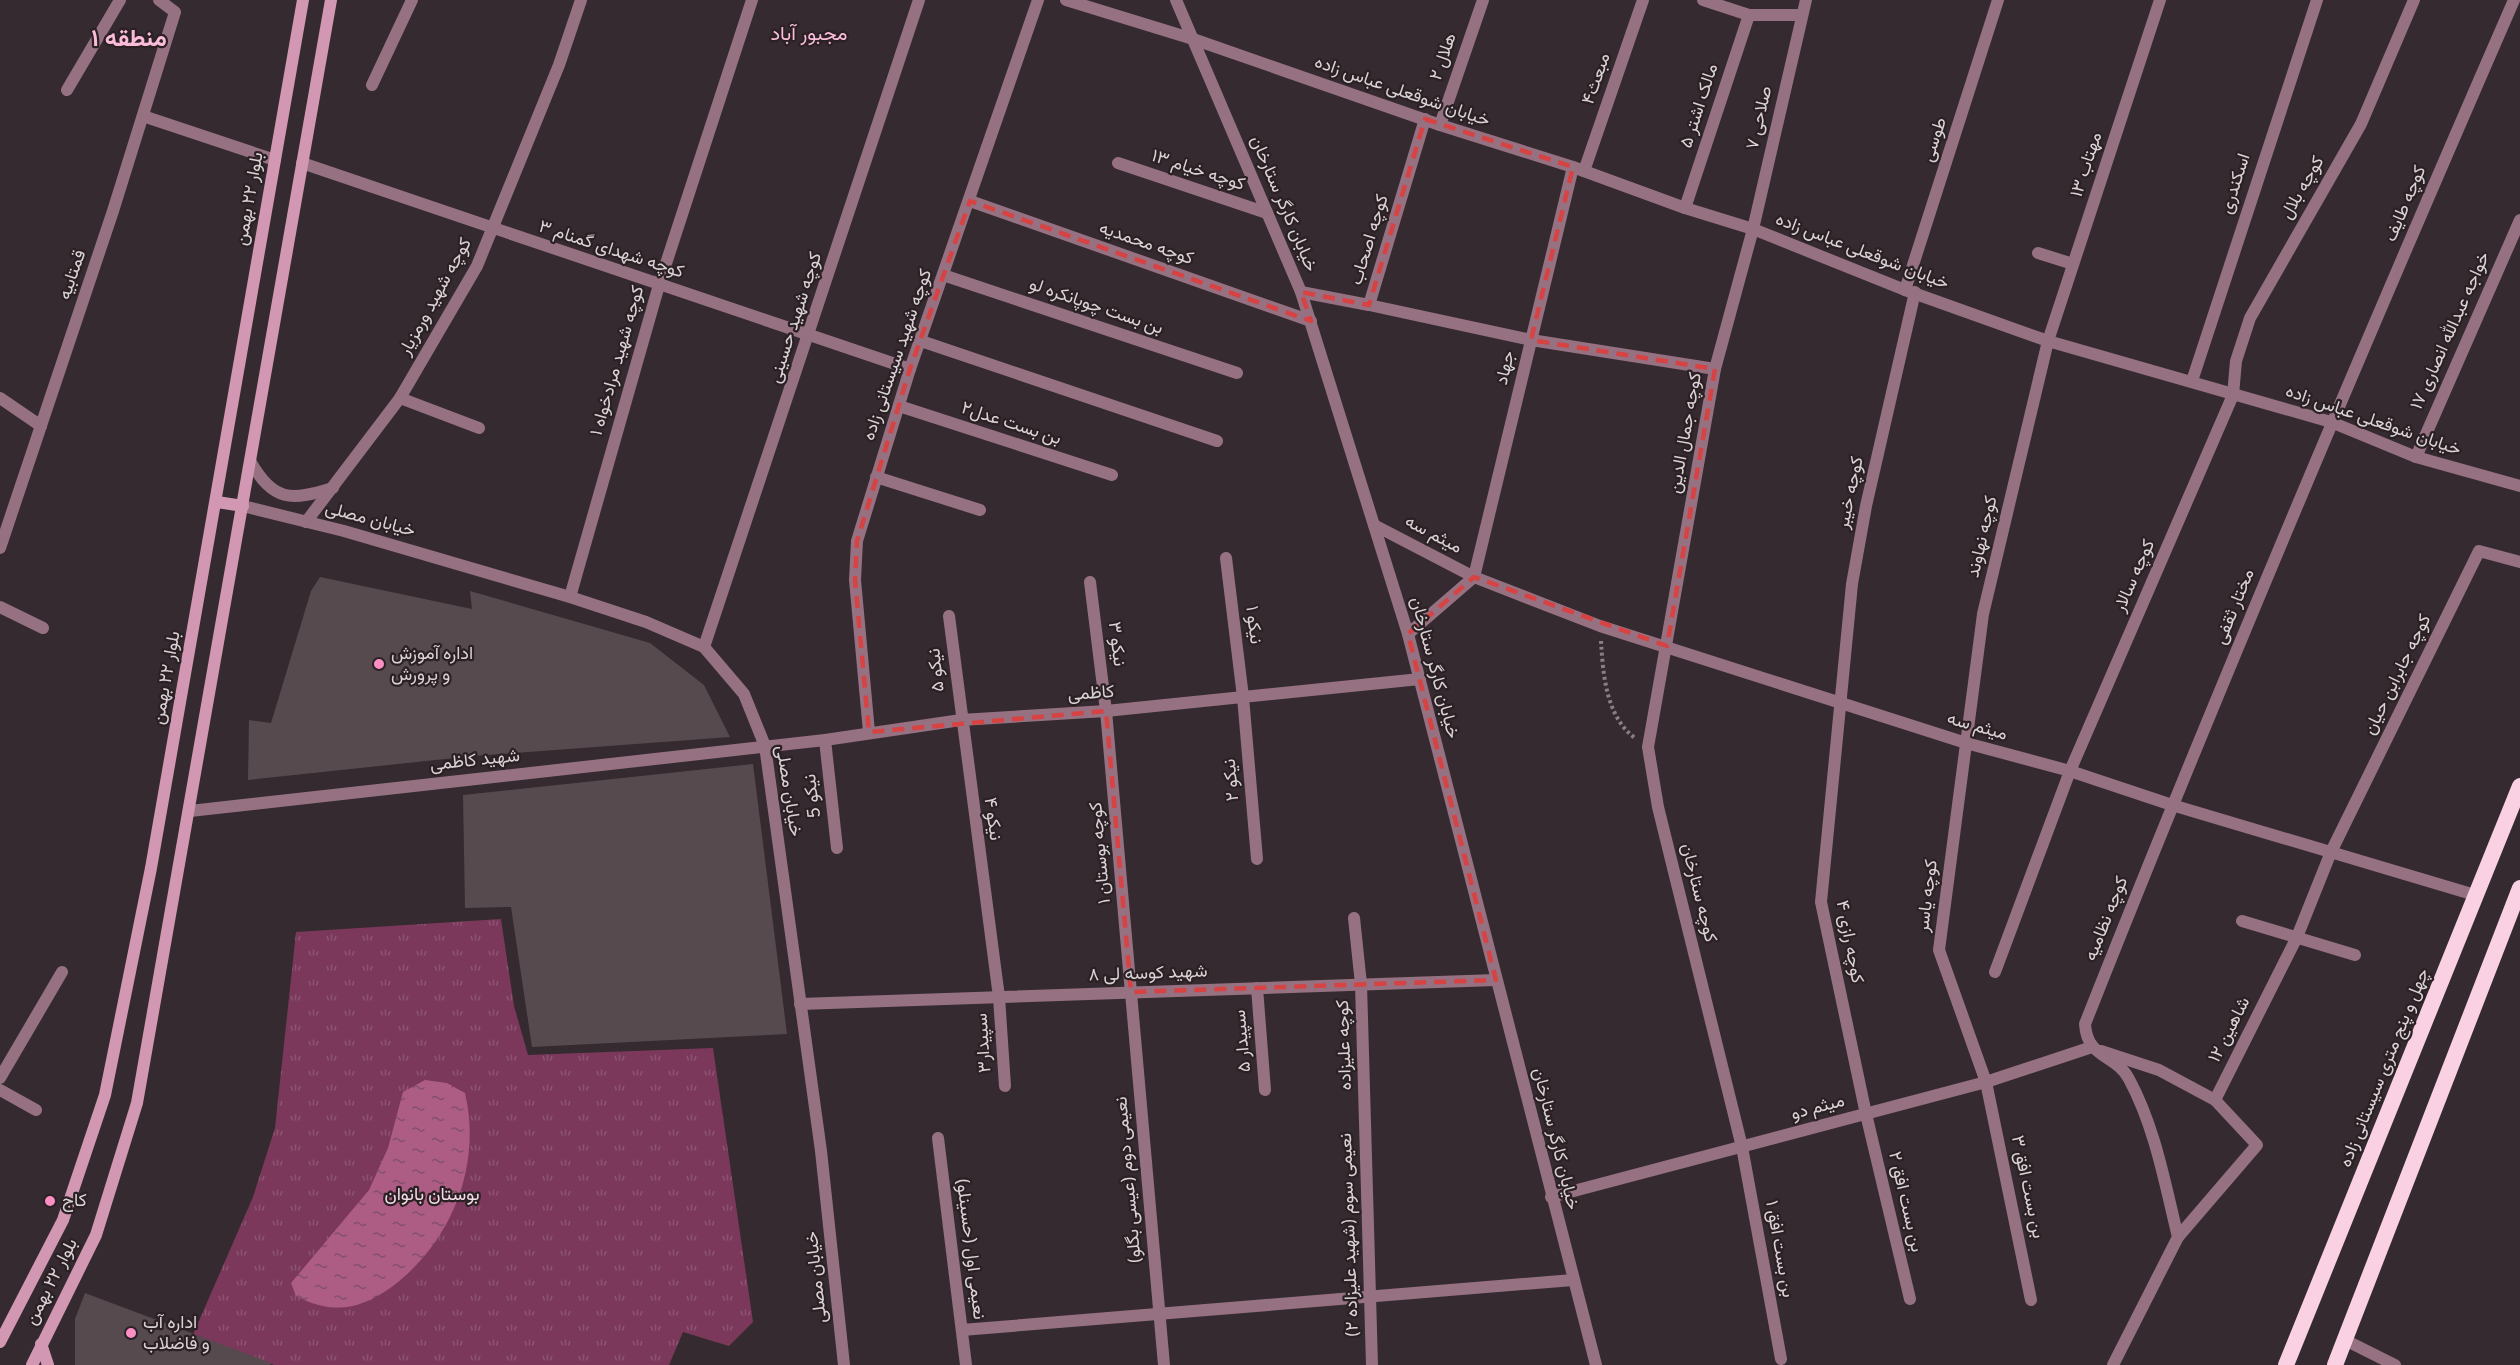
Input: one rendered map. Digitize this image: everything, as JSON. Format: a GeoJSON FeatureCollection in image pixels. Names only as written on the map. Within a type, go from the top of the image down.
{"type":"FeatureCollection","features":[{"type":"Feature","properties":{"kind":"highway","name":"چهل و پنج متری سیستانی زاده"},"geometry":{"type":"LineString","coordinates":[[2286,1365],[2520,786]]}},
{"type":"Feature","properties":{"kind":"highway"},"geometry":{"type":"LineString","coordinates":[[2335,1365],[2515,916],[2520,888]]}},
{"type":"Feature","properties":{"kind":"main road","name":"بلوار ۲۲ بهمن"},"geometry":{"type":"LineString","coordinates":[[0,1342],[63,1220],[105,1095],[151,868],[217,502],[303,0]]}},
{"type":"Feature","properties":{"kind":"main road","name":"بلوار ۲۲ بهمن"},"geometry":{"type":"LineString","coordinates":[[32,1365],[96,1235],[137,1102],[331,0]]}},
{"type":"Feature","properties":{"kind":"main road"},"geometry":{"type":"LineString","coordinates":[[217,502],[243,506]]}},
{"type":"Feature","properties":{"kind":"main road"},"geometry":{"type":"LineString","coordinates":[[41,1344],[48,1365]]}},
{"type":"Feature","properties":{"kind":"street"},"geometry":{"type":"LineString","coordinates":[[67,90],[120,0]]}},
{"type":"Feature","properties":{"kind":"street"},"geometry":{"type":"LineString","coordinates":[[372,85],[412,0]]}},
{"type":"Feature","properties":{"kind":"street","name":"کوچه شهید ورمزیار"},"geometry":{"type":"LineString","coordinates":[[306,522],[400,398],[477,266],[559,65],[581,0]]}},
{"type":"Feature","properties":{"kind":"street","name":"۱ کوچه شهید مرادخواه"},"geometry":{"type":"LineString","coordinates":[[570,597],[659,285],[752,0]]}},
{"type":"Feature","properties":{"kind":"street","name":"کوچه شهید حسینی"},"geometry":{"type":"LineString","coordinates":[[704,647],[919,0]]}},
{"type":"Feature","properties":{"kind":"street","name":"کوچه شهید سیستانی زاده"},"geometry":{"type":"LineString","coordinates":[[868,732],[855,580],[857,541],[910,369],[1038,0]]}},
{"type":"Feature","properties":{"kind":"street","name":"خیابان شوقعلی عباس زاده"},"geometry":{"type":"LineString","coordinates":[[1066,0],[1193,39],[1425,120],[1753,229],[1910,291],[2048,341],[2331,422],[2416,457],[2520,486]]}},
{"type":"Feature","properties":{"kind":"street","name":"خیابان کارگر ستارخان"},"geometry":{"type":"LineString","coordinates":[[1176,0],[1301,292],[1408,634],[1596,1365]]}},
{"type":"Feature","properties":{"kind":"street","name":"هلال ۲"},"geometry":{"type":"LineString","coordinates":[[1440,125],[1483,0]]}},
{"type":"Feature","properties":{"kind":"street","name":"مبعث۴"},"geometry":{"type":"LineString","coordinates":[[1578,169],[1643,0]]}},
{"type":"Feature","properties":{"kind":"street"},"geometry":{"type":"LineString","coordinates":[[1703,0],[1749,15],[1802,15]]}},
{"type":"Feature","properties":{"kind":"street","name":"صلاحی ۷"},"geometry":{"type":"LineString","coordinates":[[1753,229],[1806,0]]}},
{"type":"Feature","properties":{"kind":"street","name":"طوسی"},"geometry":{"type":"LineString","coordinates":[[1910,291],[1998,0]]}},
{"type":"Feature","properties":{"kind":"street","name":"مهتاب ۱۳"},"geometry":{"type":"LineString","coordinates":[[2048,341],[2160,0]]}},
{"type":"Feature","properties":{"kind":"street","name":"اسکندری"},"geometry":{"type":"LineString","coordinates":[[2192,381],[2317,0]]}},
{"type":"Feature","properties":{"kind":"street","name":"کوچه بلال"},"geometry":{"type":"LineString","coordinates":[[2233,395],[2236,361],[2250,318],[2361,124],[2414,0]]}},
{"type":"Feature","properties":{"kind":"street","name":"کوچه طایف"},"geometry":{"type":"LineString","coordinates":[[2331,422],[2514,0]]}},
{"type":"Feature","properties":{"kind":"street","name":"قمتابیه"},"geometry":{"type":"LineString","coordinates":[[0,548],[143,116],[175,12],[161,1]]}},
{"type":"Feature","properties":{"kind":"street","name":"مالک اشتر ۵"},"geometry":{"type":"LineString","coordinates":[[1685,208],[1749,15]]}},
{"type":"Feature","properties":{"kind":"street"},"geometry":{"type":"LineString","coordinates":[[143,116],[275,160]]}},
{"type":"Feature","properties":{"kind":"street","name":"کوچه اصحاب"},"geometry":{"type":"LineString","coordinates":[[1301,292],[1369,305],[1425,120]]}},
{"type":"Feature","properties":{"kind":"street","name":"۳ کوچه شهدای گمنام"},"geometry":{"type":"LineString","coordinates":[[302,163],[910,369]]}},
{"type":"Feature","properties":{"kind":"street","name":"کوچه خیام ۱۳"},"geometry":{"type":"LineString","coordinates":[[1118,163],[1267,213]]}},
{"type":"Feature","properties":{"kind":"street","name":"جهاد"},"geometry":{"type":"LineString","coordinates":[[1474,577],[1531,340],[1578,169]]}},
{"type":"Feature","properties":{"kind":"street","name":"کوچه محمدیه"},"geometry":{"type":"LineString","coordinates":[[970,201],[1311,321]]}},
{"type":"Feature","properties":{"kind":"street","name":"خواجه عبدالله انصاری ۱۷"},"geometry":{"type":"LineString","coordinates":[[2416,457],[2520,220]]}},
{"type":"Feature","properties":{"kind":"street","name":"کوچه جمال الدین"},"geometry":{"type":"LineString","coordinates":[[1667,646],[1715,369],[1753,229]]}},
{"type":"Feature","properties":{"kind":"street"},"geometry":{"type":"LineString","coordinates":[[2038,252],[2073,264]]}},
{"type":"Feature","properties":{"kind":"street","name":"بن بست چوپانکره لو"},"geometry":{"type":"LineString","coordinates":[[943,275],[1237,373]]}},
{"type":"Feature","properties":{"kind":"street","name":"کوچه خیبر"},"geometry":{"type":"LineString","coordinates":[[1842,704],[1852,584],[1910,291]]}},
{"type":"Feature","properties":{"kind":"street"},"geometry":{"type":"LineString","coordinates":[[1369,305],[1531,340],[1715,369]]}},
{"type":"Feature","properties":{"kind":"street"},"geometry":{"type":"LineString","coordinates":[[921,341],[1217,441]]}},
{"type":"Feature","properties":{"kind":"street","name":"کوچه نهاوند"},"geometry":{"type":"LineString","coordinates":[[1966,743],[1983,614],[2048,341]]}},
{"type":"Feature","properties":{"kind":"street","name":"کوچه سالار"},"geometry":{"type":"LineString","coordinates":[[1995,972],[2070,771],[2233,395]]}},
{"type":"Feature","properties":{"kind":"street"},"geometry":{"type":"LineString","coordinates":[[0,398],[41,426]]}},
{"type":"Feature","properties":{"kind":"street"},"geometry":{"type":"LineString","coordinates":[[400,398],[479,428]]}},
{"type":"Feature","properties":{"kind":"street","name":"بن بست عدل۲"},"geometry":{"type":"LineString","coordinates":[[899,406],[1112,475]]}},
{"type":"Feature","properties":{"kind":"street","name":"مختار ثقفی"},"geometry":{"type":"LineString","coordinates":[[2172,805],[2331,422]]}},
{"type":"Feature","properties":{"kind":"street"},"geometry":{"type":"LineString","coordinates":[[250,461],[262,481],[277,494],[302,498],[334,487]]}},
{"type":"Feature","properties":{"kind":"street"},"geometry":{"type":"LineString","coordinates":[[876,477],[980,510]]}},
{"type":"Feature","properties":{"kind":"street","name":"خیابان مصلی"},"geometry":{"type":"LineString","coordinates":[[243,506],[570,597],[646,622],[704,647],[744,694],[765,746],[821,1151],[844,1365]]}},
{"type":"Feature","properties":{"kind":"street","name":"میثم سه"},"geometry":{"type":"LineString","coordinates":[[1374,525],[1474,577],[1600,626],[1966,743],[2070,771],[2172,805],[2475,895]]}},
{"type":"Feature","properties":{"kind":"street","name":"کوچه جابرابن حیان"},"geometry":{"type":"LineString","coordinates":[[2331,852],[2479,551],[2520,562]]}},
{"type":"Feature","properties":{"kind":"street","name":"نیکو ۱"},"geometry":{"type":"LineString","coordinates":[[1226,558],[1243,697]]}},
{"type":"Feature","properties":{"kind":"street","name":"میثم سه"},"geometry":{"type":"LineString","coordinates":[[1408,634],[1474,577]]}},
{"type":"Feature","properties":{"kind":"street","name":"نیکو ۳"},"geometry":{"type":"LineString","coordinates":[[1090,582],[1106,711]]}},
{"type":"Feature","properties":{"kind":"street"},"geometry":{"type":"LineString","coordinates":[[0,607],[43,628]]}},
{"type":"Feature","properties":{"kind":"street","name":"نیکو ۵"},"geometry":{"type":"LineString","coordinates":[[949,616],[961,720]]}},
{"type":"Feature","properties":{"kind":"street","name":"کوچه ستارخان"},"geometry":{"type":"LineString","coordinates":[[1667,646],[1648,747],[1658,807],[1742,1147]]}},
{"type":"Feature","properties":{"kind":"street","name":"کاظمی"},"geometry":{"type":"LineString","coordinates":[[765,746],[825,740],[961,720],[1106,711],[1420,679]]}},
{"type":"Feature","properties":{"kind":"street","name":"نیکو ۲"},"geometry":{"type":"LineString","coordinates":[[1243,697],[1257,859]]}},
{"type":"Feature","properties":{"kind":"street","name":"کوچه رازی ۴"},"geometry":{"type":"LineString","coordinates":[[1842,704],[1821,902],[1866,1114]]}},
{"type":"Feature","properties":{"kind":"street","name":"کوچه بوستان ۱"},"geometry":{"type":"LineString","coordinates":[[1106,711],[1131,992]]}},
{"type":"Feature","properties":{"kind":"street","name":"نیکو ۴"},"geometry":{"type":"LineString","coordinates":[[961,720],[999,997]]}},
{"type":"Feature","properties":{"kind":"street","name":"نیکو 5"},"geometry":{"type":"LineString","coordinates":[[825,740],[837,848]]}},
{"type":"Feature","properties":{"kind":"street","name":"کوچه یاسر"},"geometry":{"type":"LineString","coordinates":[[1966,743],[1939,950],[1986,1082]]}},
{"type":"Feature","properties":{"kind":"street","name":"شهید کاظمی"},"geometry":{"type":"LineString","coordinates":[[190,811],[765,746]]}},
{"type":"Feature","properties":{"kind":"street","name":"کوچه نظامیه"},"geometry":{"type":"LineString","coordinates":[[2092,1047],[2086,1037],[2085,1024],[2172,805]]}},
{"type":"Feature","properties":{"kind":"street","name":"شاهین ۱۲"},"geometry":{"type":"LineString","coordinates":[[2215,1100],[2297,937],[2331,852]]}},
{"type":"Feature","properties":{"kind":"street","name":"کوچه علیزاده"},"geometry":{"type":"LineString","coordinates":[[1354,918],[1361,984],[1365,1104]]}},
{"type":"Feature","properties":{"kind":"street"},"geometry":{"type":"LineString","coordinates":[[2242,921],[2355,954]]}},
{"type":"Feature","properties":{"kind":"street"},"geometry":{"type":"LineString","coordinates":[[0,1078],[62,972]]}},
{"type":"Feature","properties":{"kind":"street","name":"شهید کوسه لی ۸"},"geometry":{"type":"LineString","coordinates":[[800,1004],[1496,980]]}},
{"type":"Feature","properties":{"kind":"street","name":"سپیدار ۵"},"geometry":{"type":"LineString","coordinates":[[1257,988],[1265,1090]]}},
{"type":"Feature","properties":{"kind":"street","name":"نعیمی دوم (عیسی بگلو)"},"geometry":{"type":"LineString","coordinates":[[1131,992],[1164,1365]]}},
{"type":"Feature","properties":{"kind":"street","name":"سپیدار۳"},"geometry":{"type":"LineString","coordinates":[[999,997],[1005,1086]]}},
{"type":"Feature","properties":{"kind":"street"},"geometry":{"type":"LineString","coordinates":[[2092,1047],[2159,1070],[2215,1100],[2257,1145],[2178,1237],[2113,1365]]}},
{"type":"Feature","properties":{"kind":"street"},"geometry":{"type":"LineString","coordinates":[[2092,1047],[2127,1075],[2142,1105],[2178,1237]]}},
{"type":"Feature","properties":{"kind":"street","name":"میثم دو"},"geometry":{"type":"LineString","coordinates":[[1551,1197],[1986,1082],[2092,1047]]}},
{"type":"Feature","properties":{"kind":"street","name":"بن بست افق ۳"},"geometry":{"type":"LineString","coordinates":[[1986,1082],[2031,1300]]}},
{"type":"Feature","properties":{"kind":"street"},"geometry":{"type":"LineString","coordinates":[[0,1090],[36,1110]]}},
{"type":"Feature","properties":{"kind":"street","name":"نعیمی سوم (شهید علیزاده ۲)"},"geometry":{"type":"LineString","coordinates":[[1365,1104],[1372,1365]]}},
{"type":"Feature","properties":{"kind":"street","name":"بن بست افق ۲"},"geometry":{"type":"LineString","coordinates":[[1866,1114],[1910,1299]]}},
{"type":"Feature","properties":{"kind":"street","name":"نعیمی اول (حسینلو)"},"geometry":{"type":"LineString","coordinates":[[938,1138],[966,1365]]}},
{"type":"Feature","properties":{"kind":"street","name":"بن بست افق ۱"},"geometry":{"type":"LineString","coordinates":[[1742,1147],[1781,1359]]}},
{"type":"Feature","properties":{"kind":"street"},"geometry":{"type":"LineString","coordinates":[[962,1330],[1574,1280]]}},
{"type":"Feature","properties":{"kind":"street"},"geometry":{"type":"LineString","coordinates":[[2345,1340],[2395,1365]]}},
{"type":"Feature","properties":{"kind":"path"},"geometry":{"type":"LineString","coordinates":[[1600,626],[1607,686],[1615,716],[1628,733],[1648,747]]}},
{"type":"Feature","properties":{"kind":"highlighted area"},"geometry":{"type":"Polygon","coordinates":[[[1425,119],[1573,167],[1531,340],[1715,369],[1667,646],[1474,577],[1408,634],[1496,980],[1131,992],[1106,711],[869,732],[855,580],[857,541],[910,369],[970,201],[1311,321],[1301,292],[1369,305],[1425,119]]]}},
{"type":"Feature","properties":{"kind":"green space","name":"بوستان بانوان"},"geometry":{"type":"Polygon","coordinates":[[[501,919],[514,1006],[528,1055],[713,1048],[753,1322],[729,1346],[683,1332],[669,1365],[274,1365],[192,1337],[253,1197],[275,1128],[296,932],[501,919]]]}},
{"type":"Feature","properties":{"kind":"water"},"geometry":{"type":"Polygon","coordinates":[[[425,1080],[447,1083],[465,1093],[469,1120],[469,1147],[465,1174],[458,1200],[446,1224],[432,1247],[414,1268],[393,1286],[369,1300],[358,1305],[334,1308],[309,1302],[296,1296],[291,1283],[369,1190],[388,1148],[403,1092],[425,1080]]]}},
{"type":"Feature","properties":{"kind":"building"},"geometry":{"type":"Polygon","coordinates":[[[320,577],[472,609],[470,591],[650,643],[704,685],[730,737],[473,756],[248,780],[249,720],[271,723],[311,591],[320,577]]]}},
{"type":"Feature","properties":{"kind":"building"},"geometry":{"type":"Polygon","coordinates":[[[753,764],[787,1034],[532,1047],[511,907],[465,908],[463,795],[753,764]]]}},
{"type":"Feature","properties":{"kind":"building","name":"اداره آب و فاضلاب"},"geometry":{"type":"Polygon","coordinates":[[[85,1293],[271,1363],[270,1365],[75,1365],[75,1319],[85,1293]]]}},
{"type":"Feature","properties":{"kind":"place","name":"اداره آموزش و پرورش"},"geometry":{"type":"Point","coordinates":[379,664]}},
{"type":"Feature","properties":{"kind":"place","name":"کاج"},"geometry":{"type":"Point","coordinates":[50,1201]}},
{"type":"Feature","properties":{"kind":"place","name":"اداره آب و فاضلاب"},"geometry":{"type":"Point","coordinates":[131,1333]}},
{"type":"Feature","properties":{"kind":"district","name":"مجبور آباد"},"geometry":{"type":"Point","coordinates":[809,35]}},
{"type":"Feature","properties":{"kind":"district","name":"منطقه ۱"},"geometry":{"type":"Point","coordinates":[129,40]}}]}
